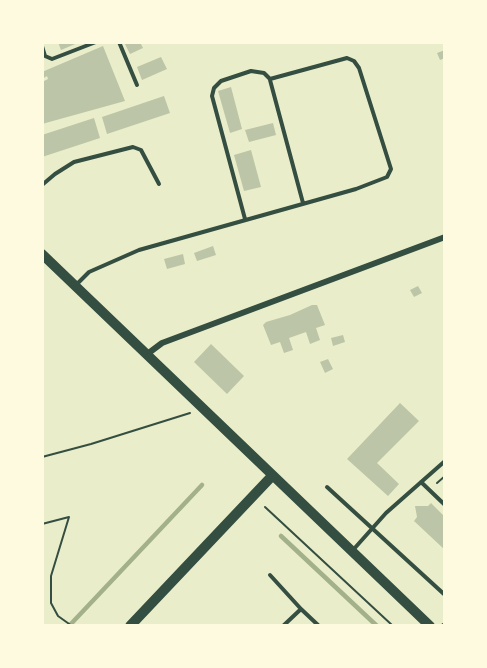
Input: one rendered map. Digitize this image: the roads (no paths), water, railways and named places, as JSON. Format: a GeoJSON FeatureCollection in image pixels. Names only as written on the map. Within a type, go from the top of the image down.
{"type":"FeatureCollection","features":[{"type":"Feature","properties":{"kind":"street"},"geometry":{"type":"LineString","coordinates":[[146,356],[162,343],[445,237]]}},
{"type":"Feature","properties":{"kind":"street"},"geometry":{"type":"LineString","coordinates":[[42,254],[430,626]]}},
{"type":"Feature","properties":{"kind":"street"},"geometry":{"type":"LineString","coordinates":[[130,626],[272,476]]}},
{"type":"Feature","properties":{"kind":"lane"},"geometry":{"type":"LineString","coordinates":[[42,46],[45,56],[52,59],[96,42]]}},
{"type":"Feature","properties":{"kind":"lane"},"geometry":{"type":"LineString","coordinates":[[119,42],[137,85]]}},
{"type":"Feature","properties":{"kind":"lane"},"geometry":{"type":"LineString","coordinates":[[75,286],[89,272],[139,250],[356,189],[387,177],[392,169],[359,68],[354,61],[347,58],[270,79]]}},
{"type":"Feature","properties":{"kind":"lane"},"geometry":{"type":"LineString","coordinates":[[245,219],[212,96],[214,88],[221,81],[251,71],[264,73],[270,79],[303,203]]}},
{"type":"Feature","properties":{"kind":"lane"},"geometry":{"type":"LineString","coordinates":[[42,185],[74,162],[133,147],[141,150],[159,184]]}},
{"type":"Feature","properties":{"kind":"lane"},"geometry":{"type":"LineString","coordinates":[[352,551],[372,528],[445,461]]}},
{"type":"Feature","properties":{"kind":"lane"},"geometry":{"type":"LineString","coordinates":[[421,482],[445,505]]}},
{"type":"Feature","properties":{"kind":"lane"},"geometry":{"type":"LineString","coordinates":[[327,487],[445,595]]}},
{"type":"Feature","properties":{"kind":"lane"},"geometry":{"type":"LineString","coordinates":[[270,576],[319,626]]}},
{"type":"Feature","properties":{"kind":"lane"},"geometry":{"type":"LineString","coordinates":[[283,626],[301,609]]}},
{"type":"Feature","properties":{"kind":"waterway"},"geometry":{"type":"LineString","coordinates":[[69,626],[202,485]]}},
{"type":"Feature","properties":{"kind":"waterway"},"geometry":{"type":"LineString","coordinates":[[281,536],[377,626]]}}]}
